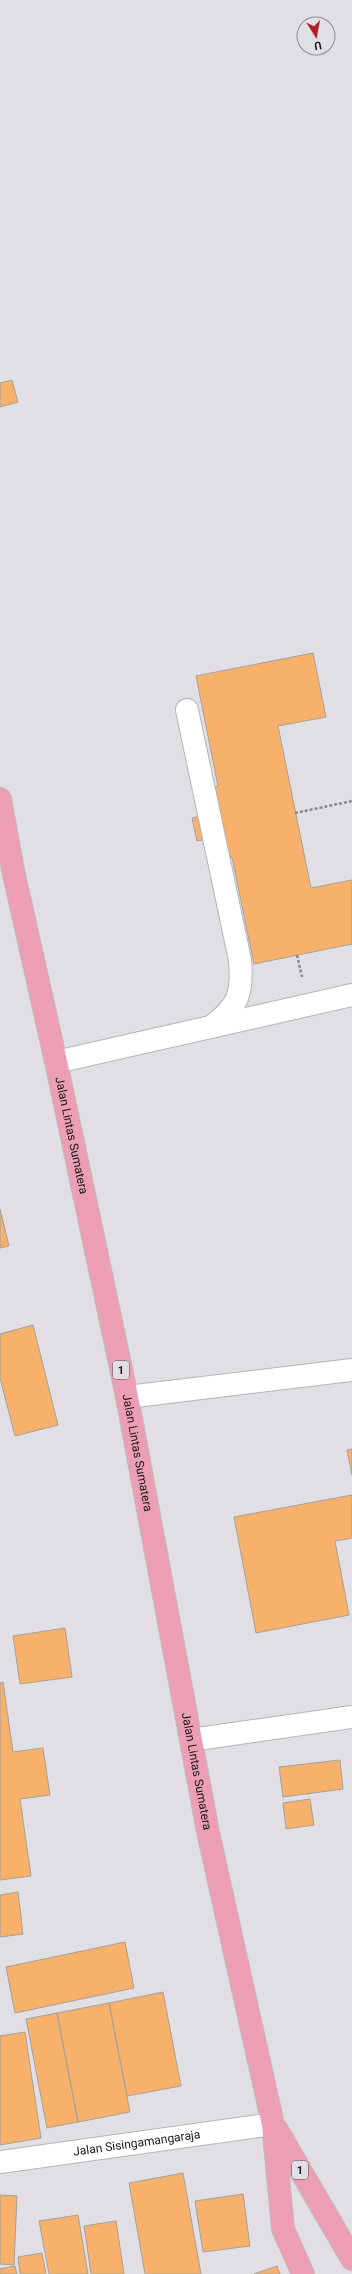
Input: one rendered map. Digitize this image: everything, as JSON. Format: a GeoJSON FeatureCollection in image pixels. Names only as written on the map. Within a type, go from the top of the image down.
{"type":"FeatureCollection","features":[{"type":"Feature","properties":{"kind":"highway","name":"Jalan Lintas Sumatera"},"geometry":{"type":"LineString","coordinates":[[0,798],[13,870],[56,1062],[127,1397],[208,1832],[234,1943],[273,2124]]}},
{"type":"Feature","properties":{"kind":"highway","name":"1"},"geometry":{"type":"LineString","coordinates":[[273,2124],[352,2259]]}},
{"type":"Feature","properties":{"kind":"highway"},"geometry":{"type":"LineString","coordinates":[[273,2124],[283,2229],[304,2274]]}},
{"type":"Feature","properties":{"kind":"street"},"geometry":{"type":"LineString","coordinates":[[187,710],[240,960],[242,983],[235,1004],[224,1017],[210,1027]]}},
{"type":"Feature","properties":{"kind":"street"},"geometry":{"type":"LineString","coordinates":[[56,1062],[352,995]]}},
{"type":"Feature","properties":{"kind":"street"},"geometry":{"type":"LineString","coordinates":[[127,1397],[352,1370]]}},
{"type":"Feature","properties":{"kind":"street"},"geometry":{"type":"LineString","coordinates":[[191,1740],[352,1716]]}},
{"type":"Feature","properties":{"kind":"street","name":"Jalan Sisingamangaraja"},"geometry":{"type":"LineString","coordinates":[[0,2162],[273,2124]]}},
{"type":"Feature","properties":{"kind":"path"},"geometry":{"type":"LineString","coordinates":[[296,812],[352,801]]}},
{"type":"Feature","properties":{"kind":"building"},"geometry":{"type":"Polygon","coordinates":[[[12,380],[18,402],[0,407],[0,383],[12,380]]]}},
{"type":"Feature","properties":{"kind":"building"},"geometry":{"type":"Polygon","coordinates":[[[313,653],[326,717],[278,726],[311,888],[352,880],[352,944],[254,964],[232,857],[224,859],[219,837],[197,841],[192,818],[215,813],[210,788],[218,786],[196,676],[313,653]]]}},
{"type":"Feature","properties":{"kind":"building"},"geometry":{"type":"Polygon","coordinates":[[[0,1209],[9,1246],[0,1248],[0,1209]]]}},
{"type":"Feature","properties":{"kind":"building"},"geometry":{"type":"Polygon","coordinates":[[[33,1325],[58,1425],[15,1436],[0,1378],[0,1334],[33,1325]]]}},
{"type":"Feature","properties":{"kind":"building"},"geometry":{"type":"Polygon","coordinates":[[[352,1449],[352,1475],[347,1450],[352,1449]]]}},
{"type":"Feature","properties":{"kind":"building"},"geometry":{"type":"Polygon","coordinates":[[[352,1495],[352,1538],[335,1541],[349,1615],[256,1633],[234,1517],[352,1495]]]}},
{"type":"Feature","properties":{"kind":"building"},"geometry":{"type":"Polygon","coordinates":[[[65,1628],[72,1677],[20,1684],[13,1636],[65,1628]]]}},
{"type":"Feature","properties":{"kind":"building"},"geometry":{"type":"Polygon","coordinates":[[[3,1682],[13,1752],[43,1748],[50,1795],[20,1799],[31,1876],[0,1880],[0,1683],[3,1682]]]}},
{"type":"Feature","properties":{"kind":"building"},"geometry":{"type":"Polygon","coordinates":[[[340,1760],[343,1789],[283,1797],[279,1767],[340,1760]]]}},
{"type":"Feature","properties":{"kind":"building"},"geometry":{"type":"Polygon","coordinates":[[[310,1799],[314,1825],[286,1829],[283,1803],[310,1799]]]}},
{"type":"Feature","properties":{"kind":"building"},"geometry":{"type":"Polygon","coordinates":[[[18,1892],[23,1934],[0,1937],[0,1895],[18,1892]]]}},
{"type":"Feature","properties":{"kind":"building"},"geometry":{"type":"Polygon","coordinates":[[[125,1942],[134,1988],[15,2013],[6,1967],[125,1942]]]}},
{"type":"Feature","properties":{"kind":"building"},"geometry":{"type":"Polygon","coordinates":[[[163,1992],[181,2086],[127,2096],[109,2003],[163,1992]]]}},
{"type":"Feature","properties":{"kind":"building"},"geometry":{"type":"Polygon","coordinates":[[[109,2003],[130,2112],[78,2122],[57,2013],[109,2003]]]}},
{"type":"Feature","properties":{"kind":"building"},"geometry":{"type":"Polygon","coordinates":[[[57,2013],[78,2122],[47,2128],[26,2019],[57,2013]]]}},
{"type":"Feature","properties":{"kind":"building"},"geometry":{"type":"Polygon","coordinates":[[[25,2032],[41,2138],[0,2145],[0,2036],[25,2032]]]}},
{"type":"Feature","properties":{"kind":"building"},"geometry":{"type":"Polygon","coordinates":[[[183,2173],[201,2274],[145,2274],[129,2183],[183,2173]]]}},
{"type":"Feature","properties":{"kind":"building"},"geometry":{"type":"Polygon","coordinates":[[[243,2194],[250,2246],[203,2252],[195,2201],[243,2194]]]}},
{"type":"Feature","properties":{"kind":"building"},"geometry":{"type":"Polygon","coordinates":[[[0,2195],[17,2196],[14,2265],[0,2264],[0,2195]]]}},
{"type":"Feature","properties":{"kind":"building"},"geometry":{"type":"Polygon","coordinates":[[[78,2215],[88,2274],[49,2274],[39,2221],[78,2215]]]}},
{"type":"Feature","properties":{"kind":"building"},"geometry":{"type":"Polygon","coordinates":[[[116,2221],[124,2274],[91,2274],[84,2226],[116,2221]]]}},
{"type":"Feature","properties":{"kind":"building"},"geometry":{"type":"Polygon","coordinates":[[[42,2253],[46,2274],[20,2274],[18,2257],[42,2253]]]}},
{"type":"Feature","properties":{"kind":"building"},"geometry":{"type":"Polygon","coordinates":[[[15,2266],[17,2274],[0,2274],[0,2269],[15,2266]]]}},
{"type":"Feature","properties":{"kind":"building"},"geometry":{"type":"Polygon","coordinates":[[[277,2266],[280,2274],[254,2274],[277,2266]]]}}]}
